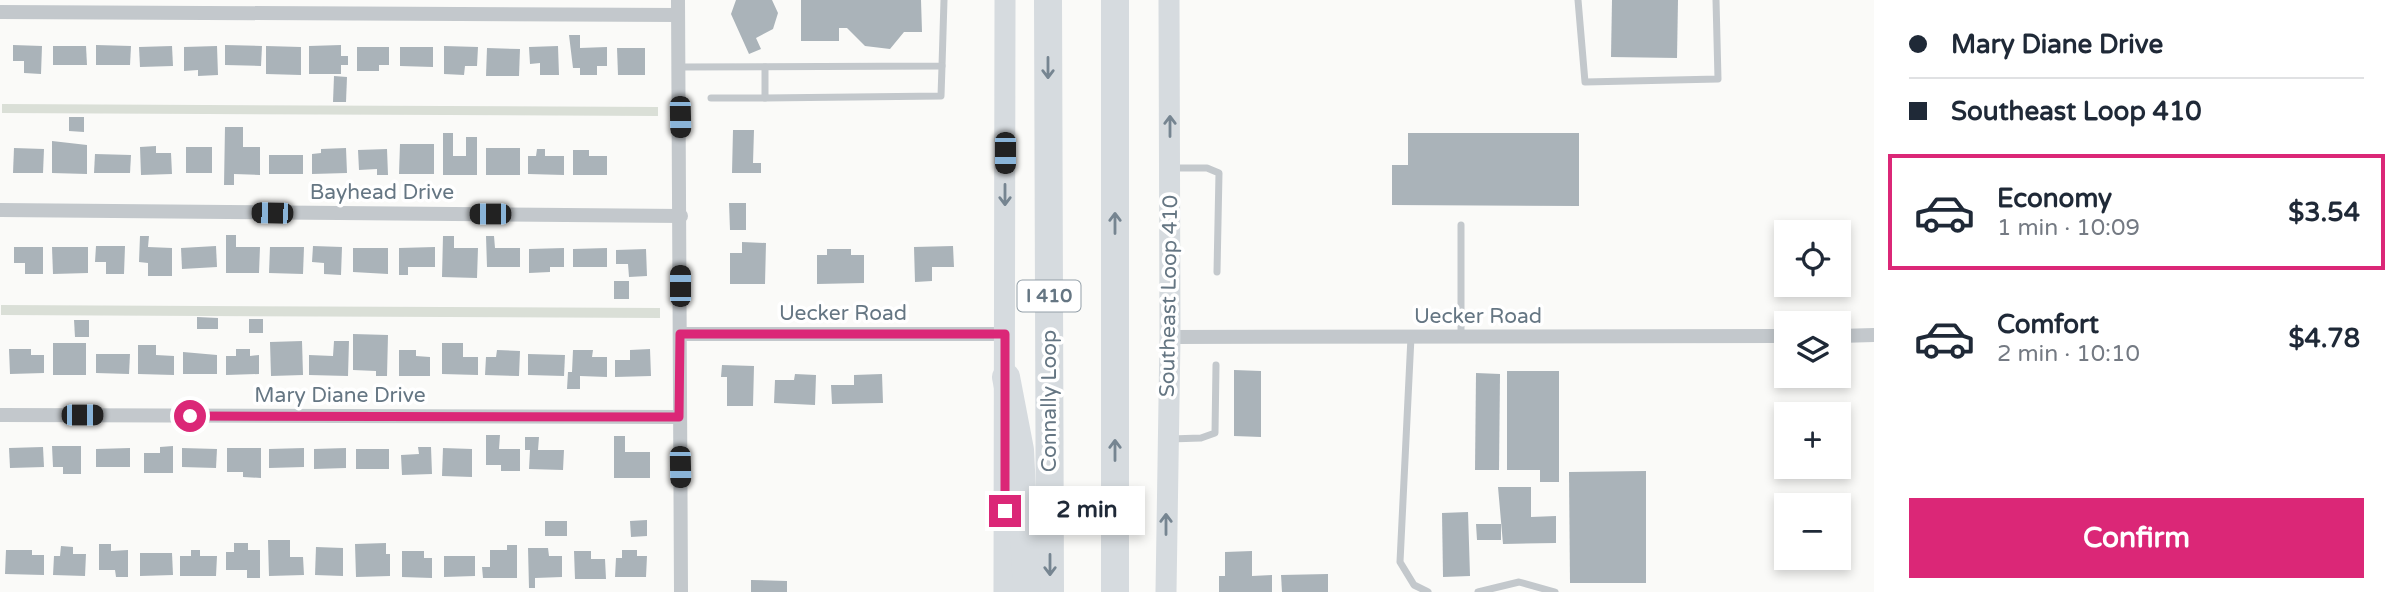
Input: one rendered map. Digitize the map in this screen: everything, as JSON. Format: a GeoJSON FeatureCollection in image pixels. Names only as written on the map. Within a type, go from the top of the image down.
{"type":"FeatureCollection","features":[{"type":"Feature","properties":{"kind":"highway","name":"Connally Loop"},"geometry":{"type":"LineString","coordinates":[[1048,0],[1050,592]]}},
{"type":"Feature","properties":{"kind":"highway"},"geometry":{"type":"LineString","coordinates":[[1115,0],[1115,592]]}},
{"type":"Feature","properties":{"kind":"highway"},"geometry":{"type":"LineString","coordinates":[[1006,377],[1020,450],[1027,592]]}},
{"type":"Feature","properties":{"kind":"main road"},"geometry":{"type":"LineString","coordinates":[[1004,0],[1004,592]]}},
{"type":"Feature","properties":{"kind":"main road","name":"Southeast Loop 410"},"geometry":{"type":"LineString","coordinates":[[1166,592],[1166,439],[1170,337],[1170,0]]}},
{"type":"Feature","properties":{"kind":"street"},"geometry":{"type":"LineString","coordinates":[[0,12],[678,8],[681,592]]}},
{"type":"Feature","properties":{"kind":"street","name":"Bayhead Drive"},"geometry":{"type":"LineString","coordinates":[[0,210],[681,216]]}},
{"type":"Feature","properties":{"kind":"street","name":"Uecker Road"},"geometry":{"type":"LineString","coordinates":[[680,334],[1005,334]]}},
{"type":"Feature","properties":{"kind":"street"},"geometry":{"type":"LineString","coordinates":[[1851,336],[1874,335]]}},
{"type":"Feature","properties":{"kind":"street","name":"Uecker Road"},"geometry":{"type":"LineString","coordinates":[[1170,337],[1774,336]]}},
{"type":"Feature","properties":{"kind":"street","name":"Mary Diane Drive"},"geometry":{"type":"LineString","coordinates":[[0,415],[679,417]]}},
{"type":"Feature","properties":{"kind":"lane"},"geometry":{"type":"LineString","coordinates":[[711,98],[941,96],[944,0]]}},
{"type":"Feature","properties":{"kind":"lane"},"geometry":{"type":"LineString","coordinates":[[1578,0],[1584,82],[1718,79],[1716,0]]}},
{"type":"Feature","properties":{"kind":"lane"},"geometry":{"type":"LineString","coordinates":[[679,67],[942,66]]}},
{"type":"Feature","properties":{"kind":"lane"},"geometry":{"type":"LineString","coordinates":[[765,67],[765,98]]}},
{"type":"Feature","properties":{"kind":"lane"},"geometry":{"type":"LineString","coordinates":[[1170,169],[1207,168],[1219,173],[1217,272]]}},
{"type":"Feature","properties":{"kind":"lane"},"geometry":{"type":"LineString","coordinates":[[1461,225],[1461,337]]}},
{"type":"Feature","properties":{"kind":"lane"},"geometry":{"type":"LineString","coordinates":[[1411,337],[1400,562],[1414,585],[1428,592]]}},
{"type":"Feature","properties":{"kind":"lane"},"geometry":{"type":"LineString","coordinates":[[1166,439],[1200,438],[1215,433],[1216,365]]}},
{"type":"Feature","properties":{"kind":"lane"},"geometry":{"type":"LineString","coordinates":[[1478,592],[1520,582],[1555,592]]}},
{"type":"Feature","properties":{"kind":"shaded area"},"geometry":{"type":"Polygon","coordinates":[[[2,104],[658,107],[658,116],[2,113],[2,104]]]}},
{"type":"Feature","properties":{"kind":"shaded area"},"geometry":{"type":"Polygon","coordinates":[[[1,305],[660,308],[660,318],[1,315],[1,305]]]}},
{"type":"Feature","properties":{"kind":"building"},"geometry":{"type":"Polygon","coordinates":[[[736,0],[772,0],[778,13],[773,29],[756,38],[761,49],[749,54],[731,14],[736,0]]]}},
{"type":"Feature","properties":{"kind":"building"},"geometry":{"type":"Polygon","coordinates":[[[801,0],[921,0],[922,32],[904,32],[890,49],[865,46],[847,28],[839,28],[839,41],[801,41],[801,0]]]}},
{"type":"Feature","properties":{"kind":"building"},"geometry":{"type":"Polygon","coordinates":[[[1612,0],[1678,0],[1677,58],[1611,57],[1612,0]]]}},
{"type":"Feature","properties":{"kind":"building"},"geometry":{"type":"Polygon","coordinates":[[[569,35],[580,35],[580,48],[607,47],[607,66],[597,66],[597,75],[580,75],[580,68],[573,68],[569,35]]]}},
{"type":"Feature","properties":{"kind":"building"},"geometry":{"type":"Polygon","coordinates":[[[13,45],[42,46],[41,74],[24,73],[24,61],[13,61],[13,45]]]}},
{"type":"Feature","properties":{"kind":"building"},"geometry":{"type":"Polygon","coordinates":[[[96,45],[131,46],[130,65],[96,65],[96,45]]]}},
{"type":"Feature","properties":{"kind":"building"},"geometry":{"type":"Polygon","coordinates":[[[225,45],[262,46],[261,66],[225,65],[225,45]]]}},
{"type":"Feature","properties":{"kind":"building"},"geometry":{"type":"Polygon","coordinates":[[[341,45],[341,56],[348,56],[348,65],[341,65],[341,74],[309,74],[309,46],[341,45]]]}},
{"type":"Feature","properties":{"kind":"building"},"geometry":{"type":"Polygon","coordinates":[[[53,46],[86,46],[87,65],[53,65],[53,46]]]}},
{"type":"Feature","properties":{"kind":"building"},"geometry":{"type":"Polygon","coordinates":[[[172,46],[173,66],[140,67],[139,47],[172,46]]]}},
{"type":"Feature","properties":{"kind":"building"},"geometry":{"type":"Polygon","coordinates":[[[217,46],[218,75],[198,76],[198,70],[184,71],[184,47],[217,46]]]}},
{"type":"Feature","properties":{"kind":"building"},"geometry":{"type":"Polygon","coordinates":[[[266,46],[301,47],[301,75],[266,74],[266,46]]]}},
{"type":"Feature","properties":{"kind":"building"},"geometry":{"type":"Polygon","coordinates":[[[444,46],[478,47],[477,66],[465,66],[464,75],[444,74],[444,46]]]}},
{"type":"Feature","properties":{"kind":"building"},"geometry":{"type":"Polygon","coordinates":[[[558,46],[559,75],[540,75],[540,63],[530,64],[529,47],[558,46]]]}},
{"type":"Feature","properties":{"kind":"building"},"geometry":{"type":"Polygon","coordinates":[[[357,47],[389,47],[389,65],[379,65],[379,71],[357,71],[357,47]]]}},
{"type":"Feature","properties":{"kind":"building"},"geometry":{"type":"Polygon","coordinates":[[[400,47],[433,47],[433,67],[400,66],[400,47]]]}},
{"type":"Feature","properties":{"kind":"building"},"geometry":{"type":"Polygon","coordinates":[[[487,48],[520,49],[519,76],[486,76],[487,48]]]}},
{"type":"Feature","properties":{"kind":"building"},"geometry":{"type":"Polygon","coordinates":[[[617,48],[645,48],[645,75],[618,75],[617,48]]]}},
{"type":"Feature","properties":{"kind":"building"},"geometry":{"type":"Polygon","coordinates":[[[334,76],[347,77],[346,102],[333,102],[334,76]]]}},
{"type":"Feature","properties":{"kind":"building"},"geometry":{"type":"Polygon","coordinates":[[[69,117],[84,117],[84,132],[69,131],[69,117]]]}},
{"type":"Feature","properties":{"kind":"building"},"geometry":{"type":"Polygon","coordinates":[[[225,127],[243,127],[243,147],[260,147],[260,175],[234,174],[234,185],[224,185],[225,127]]]}},
{"type":"Feature","properties":{"kind":"building"},"geometry":{"type":"Polygon","coordinates":[[[733,130],[754,130],[753,163],[761,163],[761,173],[732,173],[733,130]]]}},
{"type":"Feature","properties":{"kind":"building"},"geometry":{"type":"Polygon","coordinates":[[[443,133],[453,133],[453,156],[466,156],[466,137],[477,137],[477,175],[443,175],[443,133]]]}},
{"type":"Feature","properties":{"kind":"building"},"geometry":{"type":"Polygon","coordinates":[[[1408,133],[1579,133],[1579,206],[1392,205],[1392,165],[1408,165],[1408,133]]]}},
{"type":"Feature","properties":{"kind":"building"},"geometry":{"type":"Polygon","coordinates":[[[52,141],[87,145],[87,174],[52,173],[52,141]]]}},
{"type":"Feature","properties":{"kind":"building"},"geometry":{"type":"Polygon","coordinates":[[[400,144],[434,144],[434,174],[399,174],[400,144]]]}},
{"type":"Feature","properties":{"kind":"building"},"geometry":{"type":"Polygon","coordinates":[[[156,146],[156,153],[171,153],[172,174],[141,175],[140,147],[156,146]]]}},
{"type":"Feature","properties":{"kind":"building"},"geometry":{"type":"Polygon","coordinates":[[[186,147],[212,147],[212,173],[186,173],[186,147]]]}},
{"type":"Feature","properties":{"kind":"building"},"geometry":{"type":"Polygon","coordinates":[[[14,148],[44,149],[43,173],[13,173],[14,148]]]}},
{"type":"Feature","properties":{"kind":"building"},"geometry":{"type":"Polygon","coordinates":[[[346,148],[347,173],[312,174],[312,154],[321,153],[321,149],[346,148]]]}},
{"type":"Feature","properties":{"kind":"building"},"geometry":{"type":"Polygon","coordinates":[[[486,148],[520,148],[520,175],[486,175],[486,148]]]}},
{"type":"Feature","properties":{"kind":"building"},"geometry":{"type":"Polygon","coordinates":[[[387,149],[388,175],[377,175],[377,169],[359,170],[358,150],[387,149]]]}},
{"type":"Feature","properties":{"kind":"building"},"geometry":{"type":"Polygon","coordinates":[[[537,149],[545,149],[545,156],[564,156],[564,175],[528,174],[528,156],[536,156],[537,149]]]}},
{"type":"Feature","properties":{"kind":"building"},"geometry":{"type":"Polygon","coordinates":[[[573,150],[589,150],[589,156],[607,156],[607,175],[573,175],[573,150]]]}},
{"type":"Feature","properties":{"kind":"building"},"geometry":{"type":"Polygon","coordinates":[[[95,154],[131,155],[130,173],[94,173],[95,154]]]}},
{"type":"Feature","properties":{"kind":"building"},"geometry":{"type":"Polygon","coordinates":[[[269,155],[303,155],[303,174],[269,174],[269,155]]]}},
{"type":"Feature","properties":{"kind":"building"},"geometry":{"type":"Polygon","coordinates":[[[729,203],[746,203],[746,230],[730,230],[729,203]]]}},
{"type":"Feature","properties":{"kind":"building"},"geometry":{"type":"Polygon","coordinates":[[[226,235],[236,235],[236,247],[260,247],[259,273],[226,273],[226,235]]]}},
{"type":"Feature","properties":{"kind":"building"},"geometry":{"type":"Polygon","coordinates":[[[140,236],[149,236],[148,247],[172,248],[172,276],[148,276],[148,263],[139,262],[140,236]]]}},
{"type":"Feature","properties":{"kind":"building"},"geometry":{"type":"Polygon","coordinates":[[[443,236],[454,236],[454,248],[478,248],[477,278],[442,277],[443,236]]]}},
{"type":"Feature","properties":{"kind":"building"},"geometry":{"type":"Polygon","coordinates":[[[486,236],[494,236],[495,248],[520,248],[520,267],[487,267],[486,236]]]}},
{"type":"Feature","properties":{"kind":"building"},"geometry":{"type":"Polygon","coordinates":[[[742,242],[766,243],[765,284],[730,284],[730,253],[742,253],[742,242]]]}},
{"type":"Feature","properties":{"kind":"building"},"geometry":{"type":"Polygon","coordinates":[[[96,246],[125,246],[124,274],[106,274],[106,262],[95,262],[96,246]]]}},
{"type":"Feature","properties":{"kind":"building"},"geometry":{"type":"Polygon","coordinates":[[[216,246],[217,267],[182,269],[181,248],[216,246]]]}},
{"type":"Feature","properties":{"kind":"building"},"geometry":{"type":"Polygon","coordinates":[[[313,246],[342,247],[341,275],[324,274],[324,263],[312,262],[313,246]]]}},
{"type":"Feature","properties":{"kind":"building"},"geometry":{"type":"Polygon","coordinates":[[[953,246],[954,267],[932,267],[932,281],[915,282],[914,247],[953,246]]]}},
{"type":"Feature","properties":{"kind":"building"},"geometry":{"type":"Polygon","coordinates":[[[14,247],[43,247],[43,274],[25,274],[25,263],[14,263],[14,247]]]}},
{"type":"Feature","properties":{"kind":"building"},"geometry":{"type":"Polygon","coordinates":[[[52,247],[88,247],[88,273],[53,274],[52,247]]]}},
{"type":"Feature","properties":{"kind":"building"},"geometry":{"type":"Polygon","coordinates":[[[270,247],[304,247],[303,274],[269,273],[270,247]]]}},
{"type":"Feature","properties":{"kind":"building"},"geometry":{"type":"Polygon","coordinates":[[[435,247],[435,267],[408,267],[408,275],[399,275],[399,248],[435,247]]]}},
{"type":"Feature","properties":{"kind":"building"},"geometry":{"type":"Polygon","coordinates":[[[353,248],[388,248],[388,274],[353,272],[353,248]]]}},
{"type":"Feature","properties":{"kind":"building"},"geometry":{"type":"Polygon","coordinates":[[[564,248],[564,267],[550,267],[550,272],[529,273],[529,249],[564,248]]]}},
{"type":"Feature","properties":{"kind":"building"},"geometry":{"type":"Polygon","coordinates":[[[607,248],[607,267],[573,267],[573,249],[607,248]]]}},
{"type":"Feature","properties":{"kind":"building"},"geometry":{"type":"Polygon","coordinates":[[[646,249],[647,276],[629,277],[628,264],[616,264],[616,250],[646,249]]]}},
{"type":"Feature","properties":{"kind":"building"},"geometry":{"type":"Polygon","coordinates":[[[827,249],[851,249],[851,255],[864,255],[864,283],[817,284],[817,255],[827,255],[827,249]]]}},
{"type":"Feature","properties":{"kind":"building"},"geometry":{"type":"Polygon","coordinates":[[[614,281],[629,281],[629,299],[614,299],[614,281]]]}},
{"type":"Feature","properties":{"kind":"building"},"geometry":{"type":"Polygon","coordinates":[[[197,317],[218,318],[218,329],[197,329],[197,317]]]}},
{"type":"Feature","properties":{"kind":"building"},"geometry":{"type":"Polygon","coordinates":[[[249,319],[263,319],[263,333],[249,333],[249,319]]]}},
{"type":"Feature","properties":{"kind":"building"},"geometry":{"type":"Polygon","coordinates":[[[74,320],[89,320],[89,337],[75,337],[74,320]]]}},
{"type":"Feature","properties":{"kind":"building"},"geometry":{"type":"Polygon","coordinates":[[[353,334],[388,335],[387,376],[376,376],[376,371],[353,370],[353,334]]]}},
{"type":"Feature","properties":{"kind":"building"},"geometry":{"type":"Polygon","coordinates":[[[302,341],[303,375],[271,376],[270,342],[302,341]]]}},
{"type":"Feature","properties":{"kind":"building"},"geometry":{"type":"Polygon","coordinates":[[[334,341],[349,341],[348,376],[309,375],[309,355],[333,356],[334,341]]]}},
{"type":"Feature","properties":{"kind":"building"},"geometry":{"type":"Polygon","coordinates":[[[53,343],[86,343],[86,375],[53,375],[53,343]]]}},
{"type":"Feature","properties":{"kind":"building"},"geometry":{"type":"Polygon","coordinates":[[[442,343],[463,343],[463,357],[478,357],[478,375],[442,374],[442,343]]]}},
{"type":"Feature","properties":{"kind":"building"},"geometry":{"type":"Polygon","coordinates":[[[138,345],[156,345],[156,355],[174,356],[174,375],[138,374],[138,345]]]}},
{"type":"Feature","properties":{"kind":"building"},"geometry":{"type":"Polygon","coordinates":[[[9,349],[31,349],[31,355],[44,355],[44,373],[10,374],[9,349]]]}},
{"type":"Feature","properties":{"kind":"building"},"geometry":{"type":"Polygon","coordinates":[[[236,349],[250,349],[250,356],[259,355],[259,374],[226,375],[226,356],[236,356],[236,349]]]}},
{"type":"Feature","properties":{"kind":"building"},"geometry":{"type":"Polygon","coordinates":[[[650,349],[651,376],[615,377],[615,360],[630,360],[630,350],[650,349]]]}},
{"type":"Feature","properties":{"kind":"building"},"geometry":{"type":"Polygon","coordinates":[[[399,350],[416,350],[416,356],[430,357],[430,376],[399,376],[399,350]]]}},
{"type":"Feature","properties":{"kind":"building"},"geometry":{"type":"Polygon","coordinates":[[[497,350],[520,351],[519,376],[485,375],[486,357],[496,357],[497,350]]]}},
{"type":"Feature","properties":{"kind":"building"},"geometry":{"type":"Polygon","coordinates":[[[573,350],[593,350],[592,357],[607,357],[607,377],[580,376],[580,389],[567,389],[568,372],[572,372],[573,350]]]}},
{"type":"Feature","properties":{"kind":"building"},"geometry":{"type":"Polygon","coordinates":[[[183,352],[217,355],[217,374],[183,374],[183,352]]]}},
{"type":"Feature","properties":{"kind":"building"},"geometry":{"type":"Polygon","coordinates":[[[96,354],[130,354],[129,374],[96,373],[96,354]]]}},
{"type":"Feature","properties":{"kind":"building"},"geometry":{"type":"Polygon","coordinates":[[[528,354],[565,355],[564,376],[528,375],[528,354]]]}},
{"type":"Feature","properties":{"kind":"building"},"geometry":{"type":"Polygon","coordinates":[[[722,365],[754,366],[753,406],[727,406],[727,377],[721,377],[722,365]]]}},
{"type":"Feature","properties":{"kind":"building"},"geometry":{"type":"Polygon","coordinates":[[[1234,370],[1261,371],[1261,437],[1234,436],[1234,370]]]}},
{"type":"Feature","properties":{"kind":"building"},"geometry":{"type":"Polygon","coordinates":[[[1507,371],[1559,371],[1559,482],[1540,482],[1540,470],[1507,470],[1507,371]]]}},
{"type":"Feature","properties":{"kind":"building"},"geometry":{"type":"Polygon","coordinates":[[[1476,373],[1500,374],[1499,470],[1475,470],[1476,373]]]}},
{"type":"Feature","properties":{"kind":"building"},"geometry":{"type":"Polygon","coordinates":[[[795,374],[816,375],[815,405],[774,403],[775,380],[794,380],[795,374]]]}},
{"type":"Feature","properties":{"kind":"building"},"geometry":{"type":"Polygon","coordinates":[[[882,374],[883,403],[832,404],[831,385],[854,385],[854,375],[882,374]]]}},
{"type":"Feature","properties":{"kind":"building"},"geometry":{"type":"Polygon","coordinates":[[[486,435],[500,435],[499,449],[520,449],[520,471],[501,471],[501,465],[486,465],[486,435]]]}},
{"type":"Feature","properties":{"kind":"building"},"geometry":{"type":"Polygon","coordinates":[[[614,436],[625,436],[625,452],[650,452],[650,478],[614,478],[614,436]]]}},
{"type":"Feature","properties":{"kind":"building"},"geometry":{"type":"Polygon","coordinates":[[[525,437],[539,437],[538,450],[564,450],[563,470],[529,469],[530,450],[525,450],[525,437]]]}},
{"type":"Feature","properties":{"kind":"building"},"geometry":{"type":"Polygon","coordinates":[[[52,446],[81,446],[81,474],[63,474],[63,467],[53,467],[52,446]]]}},
{"type":"Feature","properties":{"kind":"building"},"geometry":{"type":"Polygon","coordinates":[[[173,446],[173,473],[144,473],[144,453],[160,453],[160,447],[173,446]]]}},
{"type":"Feature","properties":{"kind":"building"},"geometry":{"type":"Polygon","coordinates":[[[43,447],[44,467],[10,468],[9,448],[43,447]]]}},
{"type":"Feature","properties":{"kind":"building"},"geometry":{"type":"Polygon","coordinates":[[[418,447],[431,447],[432,474],[402,475],[401,455],[419,454],[418,447]]]}},
{"type":"Feature","properties":{"kind":"building"},"geometry":{"type":"Polygon","coordinates":[[[130,448],[130,467],[96,467],[96,449],[130,448]]]}},
{"type":"Feature","properties":{"kind":"building"},"geometry":{"type":"Polygon","coordinates":[[[182,448],[217,449],[216,468],[182,467],[182,448]]]}},
{"type":"Feature","properties":{"kind":"building"},"geometry":{"type":"Polygon","coordinates":[[[227,448],[261,448],[261,478],[243,477],[243,472],[227,472],[227,448]]]}},
{"type":"Feature","properties":{"kind":"building"},"geometry":{"type":"Polygon","coordinates":[[[304,448],[304,467],[269,468],[269,449],[304,448]]]}},
{"type":"Feature","properties":{"kind":"building"},"geometry":{"type":"Polygon","coordinates":[[[346,448],[346,468],[314,469],[314,449],[346,448]]]}},
{"type":"Feature","properties":{"kind":"building"},"geometry":{"type":"Polygon","coordinates":[[[443,448],[472,449],[472,477],[442,476],[443,448]]]}},
{"type":"Feature","properties":{"kind":"building"},"geometry":{"type":"Polygon","coordinates":[[[356,449],[389,449],[389,469],[356,469],[356,449]]]}},
{"type":"Feature","properties":{"kind":"building"},"geometry":{"type":"Polygon","coordinates":[[[1646,471],[1646,583],[1570,583],[1569,472],[1646,471]]]}},
{"type":"Feature","properties":{"kind":"building"},"geometry":{"type":"Polygon","coordinates":[[[1498,487],[1531,487],[1531,517],[1556,516],[1556,543],[1503,544],[1498,487]]]}},
{"type":"Feature","properties":{"kind":"building"},"geometry":{"type":"Polygon","coordinates":[[[1468,512],[1470,576],[1443,577],[1442,513],[1468,512]]]}},
{"type":"Feature","properties":{"kind":"building"},"geometry":{"type":"Polygon","coordinates":[[[647,520],[647,536],[631,537],[630,521],[647,520]]]}},
{"type":"Feature","properties":{"kind":"building"},"geometry":{"type":"Polygon","coordinates":[[[545,521],[567,521],[567,536],[545,536],[545,521]]]}},
{"type":"Feature","properties":{"kind":"building"},"geometry":{"type":"Polygon","coordinates":[[[1476,524],[1501,524],[1501,540],[1477,540],[1476,524]]]}},
{"type":"Feature","properties":{"kind":"building"},"geometry":{"type":"Polygon","coordinates":[[[268,540],[290,540],[290,557],[303,557],[304,575],[269,576],[268,540]]]}},
{"type":"Feature","properties":{"kind":"building"},"geometry":{"type":"Polygon","coordinates":[[[234,543],[248,543],[248,550],[260,550],[260,578],[247,578],[247,570],[226,570],[226,552],[234,552],[234,543]]]}},
{"type":"Feature","properties":{"kind":"building"},"geometry":{"type":"Polygon","coordinates":[[[386,543],[386,554],[390,554],[390,576],[356,577],[355,544],[386,543]]]}},
{"type":"Feature","properties":{"kind":"building"},"geometry":{"type":"Polygon","coordinates":[[[99,544],[111,544],[111,551],[128,550],[128,577],[116,577],[115,570],[99,570],[99,544]]]}},
{"type":"Feature","properties":{"kind":"building"},"geometry":{"type":"Polygon","coordinates":[[[507,545],[517,545],[517,578],[483,578],[482,567],[490,567],[490,550],[507,550],[507,545]]]}},
{"type":"Feature","properties":{"kind":"building"},"geometry":{"type":"Polygon","coordinates":[[[61,546],[73,547],[73,554],[86,554],[85,576],[53,575],[54,556],[60,556],[61,546]]]}},
{"type":"Feature","properties":{"kind":"building"},"geometry":{"type":"Polygon","coordinates":[[[316,547],[343,548],[343,576],[315,575],[316,547]]]}},
{"type":"Feature","properties":{"kind":"building"},"geometry":{"type":"Polygon","coordinates":[[[528,548],[548,548],[549,556],[562,556],[562,577],[535,578],[535,588],[529,588],[528,548]]]}},
{"type":"Feature","properties":{"kind":"building"},"geometry":{"type":"Polygon","coordinates":[[[6,550],[32,550],[32,555],[44,555],[44,575],[5,574],[6,550]]]}},
{"type":"Feature","properties":{"kind":"building"},"geometry":{"type":"Polygon","coordinates":[[[191,550],[200,550],[200,556],[217,556],[216,576],[180,576],[180,556],[191,556],[191,550]]]}},
{"type":"Feature","properties":{"kind":"building"},"geometry":{"type":"Polygon","coordinates":[[[622,550],[637,550],[637,556],[647,556],[646,577],[615,577],[616,558],[622,558],[622,550]]]}},
{"type":"Feature","properties":{"kind":"building"},"geometry":{"type":"Polygon","coordinates":[[[402,551],[424,551],[424,558],[432,558],[432,578],[402,577],[402,551]]]}},
{"type":"Feature","properties":{"kind":"building"},"geometry":{"type":"Polygon","coordinates":[[[574,551],[591,551],[591,559],[605,559],[606,579],[575,579],[574,551]]]}},
{"type":"Feature","properties":{"kind":"building"},"geometry":{"type":"Polygon","coordinates":[[[1252,551],[1252,576],[1272,575],[1272,592],[1219,592],[1219,576],[1225,576],[1225,552],[1252,551]]]}},
{"type":"Feature","properties":{"kind":"building"},"geometry":{"type":"Polygon","coordinates":[[[140,553],[172,553],[173,575],[140,576],[140,553]]]}},
{"type":"Feature","properties":{"kind":"building"},"geometry":{"type":"Polygon","coordinates":[[[444,556],[475,556],[475,576],[444,577],[444,556]]]}},
{"type":"Feature","properties":{"kind":"building"},"geometry":{"type":"Polygon","coordinates":[[[1328,574],[1328,592],[1282,592],[1281,575],[1328,574]]]}},
{"type":"Feature","properties":{"kind":"building"},"geometry":{"type":"Polygon","coordinates":[[[751,580],[787,581],[787,592],[751,592],[751,580]]]}},
{"type":"Feature","properties":{"kind":"route"},"geometry":{"type":"LineString","coordinates":[[190,416],[679,417],[680,334],[1005,334],[1005,511]]}}]}
